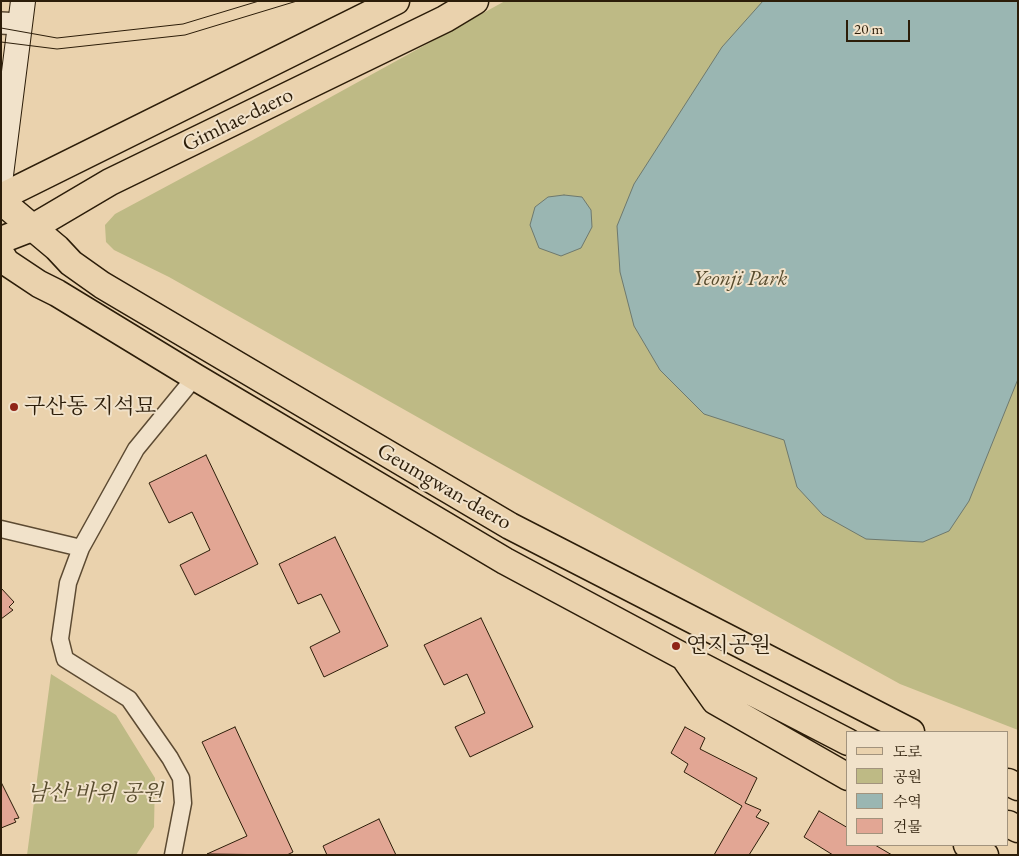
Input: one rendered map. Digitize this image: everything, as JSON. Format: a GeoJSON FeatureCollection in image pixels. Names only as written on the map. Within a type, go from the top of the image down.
{"type":"FeatureCollection","features":[{"type":"Feature","properties":{"kind":"main road","name":"Gimhae-daero"},"geometry":{"type":"LineString","coordinates":[[1,197],[396,1]]}},
{"type":"Feature","properties":{"kind":"main road","name":"Gimhae-daero"},"geometry":{"type":"LineString","coordinates":[[1,240],[32,228],[110,182],[445,19],[475,1]]}},
{"type":"Feature","properties":{"kind":"main road"},"geometry":{"type":"LineString","coordinates":[[1,175],[15,16]]}},
{"type":"Feature","properties":{"kind":"main road","name":"Geumgwan-daero"},"geometry":{"type":"LineString","coordinates":[[1,201],[56,248],[70,263],[102,285],[510,526],[910,731]]}},
{"type":"Feature","properties":{"kind":"main road","name":"Geumgwan-daero"},"geometry":{"type":"LineString","coordinates":[[1,254],[6,262],[39,284],[505,561],[846,741]]}},
{"type":"Feature","properties":{"kind":"main road"},"geometry":{"type":"LineString","coordinates":[[684,657],[715,701],[846,776]]}},
{"type":"Feature","properties":{"kind":"main road"},"geometry":{"type":"LineString","coordinates":[[969,846],[985,855]]}},
{"type":"Feature","properties":{"kind":"street"},"geometry":{"type":"LineString","coordinates":[[173,855],[183,803],[180,778],[170,758],[128,700],[65,659],[60,639],[68,583],[81,548],[136,449],[195,377]]}},
{"type":"Feature","properties":{"kind":"street"},"geometry":{"type":"LineString","coordinates":[[1,529],[81,548]]}},
{"type":"Feature","properties":{"kind":"green space","name":"Yeonji Park"},"geometry":{"type":"Polygon","coordinates":[[[505,1],[1018,1],[1018,730],[900,684],[467,445],[169,277],[114,250],[106,242],[105,225],[115,214],[505,1]]]}},
{"type":"Feature","properties":{"kind":"green space","name":"남산 바위 공원"},"geometry":{"type":"Polygon","coordinates":[[[51,674],[116,715],[155,778],[154,827],[136,855],[27,855],[51,674]]]}},
{"type":"Feature","properties":{"kind":"water"},"geometry":{"type":"Polygon","coordinates":[[[763,1],[1018,1],[1018,379],[969,501],[949,531],[923,542],[866,539],[823,515],[797,487],[784,440],[704,414],[660,370],[634,326],[620,272],[617,226],[634,184],[722,47],[763,1]]]}},
{"type":"Feature","properties":{"kind":"water"},"geometry":{"type":"Polygon","coordinates":[[[564,195],[582,197],[591,210],[592,227],[581,248],[561,256],[539,248],[530,225],[535,207],[548,197],[564,195]]]}},
{"type":"Feature","properties":{"kind":"building"},"geometry":{"type":"Polygon","coordinates":[[[206,455],[258,564],[195,595],[180,565],[210,550],[192,512],[169,523],[149,483],[206,455]]]}},
{"type":"Feature","properties":{"kind":"building"},"geometry":{"type":"Polygon","coordinates":[[[335,537],[388,646],[324,677],[310,647],[340,632],[321,594],[298,604],[279,564],[335,537]]]}},
{"type":"Feature","properties":{"kind":"building"},"geometry":{"type":"Polygon","coordinates":[[[1,588],[14,602],[9,607],[13,610],[1,619],[1,588]]]}},
{"type":"Feature","properties":{"kind":"building"},"geometry":{"type":"Polygon","coordinates":[[[481,618],[533,727],[470,757],[455,727],[485,713],[467,674],[444,685],[424,645],[481,618]]]}},
{"type":"Feature","properties":{"kind":"building"},"geometry":{"type":"Polygon","coordinates":[[[235,727],[293,852],[287,855],[207,854],[247,836],[202,742],[235,727]]]}},
{"type":"Feature","properties":{"kind":"building"},"geometry":{"type":"Polygon","coordinates":[[[685,727],[705,738],[700,749],[757,778],[745,803],[761,810],[756,817],[769,823],[749,855],[714,855],[742,806],[684,772],[688,764],[671,753],[685,727]]]}},
{"type":"Feature","properties":{"kind":"building"},"geometry":{"type":"Polygon","coordinates":[[[1,782],[19,818],[14,819],[16,822],[1,828],[1,782]]]}},
{"type":"Feature","properties":{"kind":"building"},"geometry":{"type":"Polygon","coordinates":[[[819,811],[846,827],[846,846],[877,846],[892,855],[833,855],[804,837],[819,811]]]}},
{"type":"Feature","properties":{"kind":"building"},"geometry":{"type":"Polygon","coordinates":[[[379,819],[396,855],[327,855],[323,846],[379,819]]]}},
{"type":"Feature","properties":{"kind":"tram line"},"geometry":{"type":"LineString","coordinates":[[1,28],[57,38],[183,24],[259,1]]}},
{"type":"Feature","properties":{"kind":"tram line"},"geometry":{"type":"LineString","coordinates":[[1,42],[57,49],[185,35],[297,1]]}},
{"type":"Feature","properties":{"kind":"place","name":"구산동 지석묘"},"geometry":{"type":"Point","coordinates":[14,407]}},
{"type":"Feature","properties":{"kind":"place","name":"연지공원"},"geometry":{"type":"Point","coordinates":[676,646]}}]}
